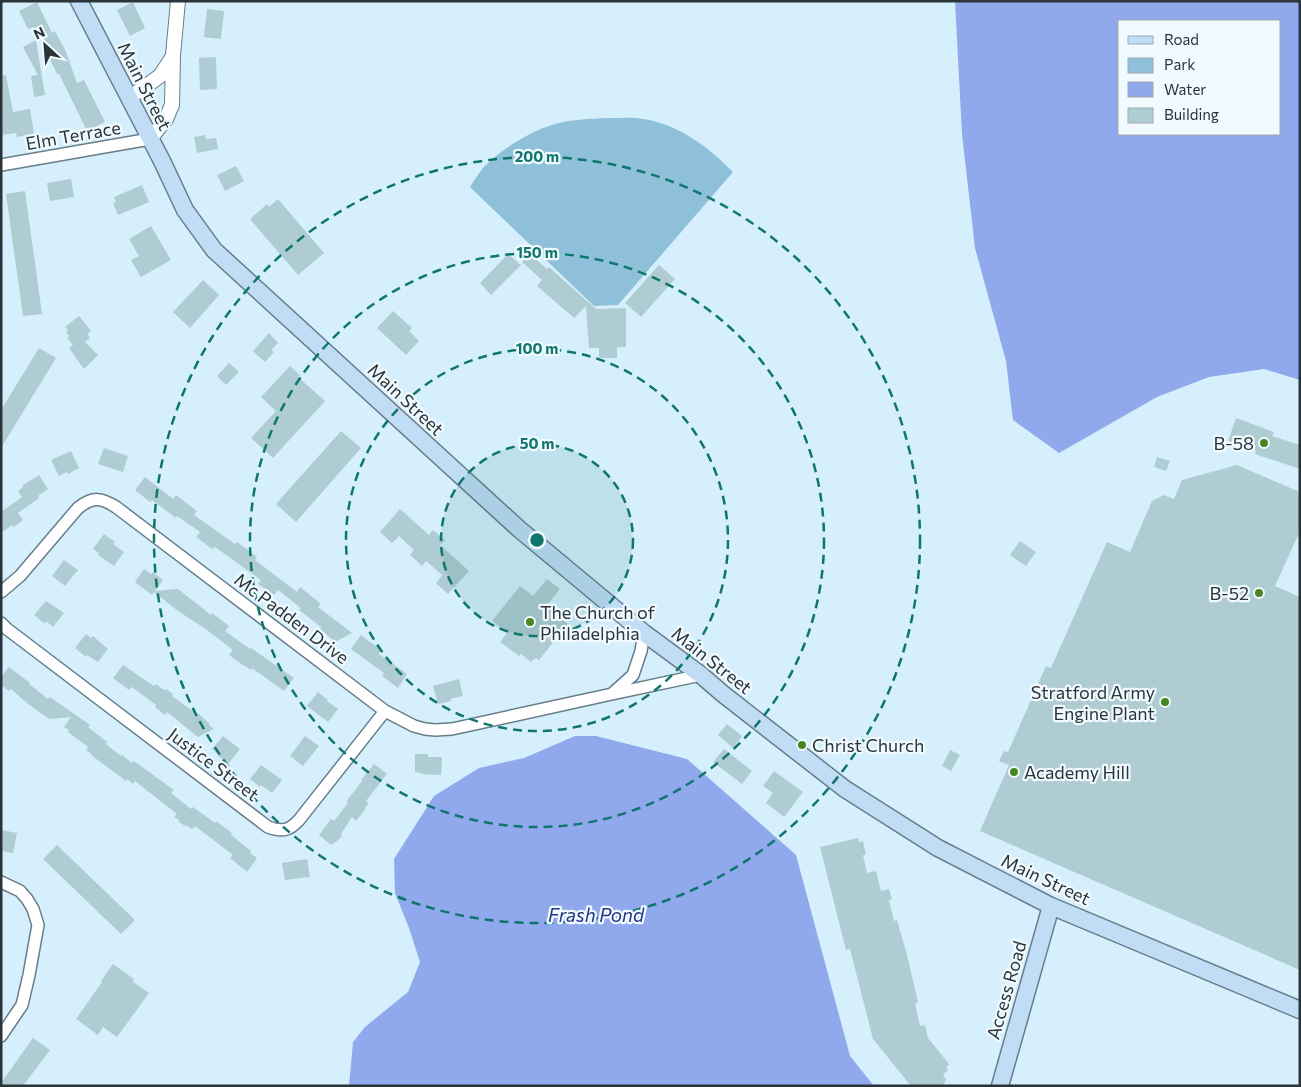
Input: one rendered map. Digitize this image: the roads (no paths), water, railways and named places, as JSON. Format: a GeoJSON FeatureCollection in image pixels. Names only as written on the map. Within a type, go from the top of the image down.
{"type":"FeatureCollection","features":[{"type":"Feature","properties":{"kind":"main road","name":"Main Street"},"geometry":{"type":"LineString","coordinates":[[79,1],[185,210],[214,250],[511,522],[644,633],[702,676],[845,789],[938,848],[1051,906],[1300,1010]]}},
{"type":"Feature","properties":{"kind":"main road","name":"Access Road"},"geometry":{"type":"LineString","coordinates":[[1000,1086],[1051,906]]}},
{"type":"Feature","properties":{"kind":"street"},"geometry":{"type":"LineString","coordinates":[[150,139],[166,119],[172,105],[173,55],[178,1]]}},
{"type":"Feature","properties":{"kind":"street"},"geometry":{"type":"LineString","coordinates":[[129,98],[160,76],[173,55]]}},
{"type":"Feature","properties":{"kind":"street","name":"Elm Terrace"},"geometry":{"type":"LineString","coordinates":[[1,165],[150,139]]}},
{"type":"Feature","properties":{"kind":"street","name":"Mc Padden Drive"},"geometry":{"type":"LineString","coordinates":[[1,592],[20,576],[78,508],[88,501],[105,501],[116,507],[385,711],[414,726],[435,730],[452,729],[702,676]]}},
{"type":"Feature","properties":{"kind":"street","name":"Justice Street"},"geometry":{"type":"LineString","coordinates":[[1,623],[274,829],[288,829],[299,820],[385,711]]}},
{"type":"Feature","properties":{"kind":"street","name":"Mc Padden Drive"},"geometry":{"type":"LineString","coordinates":[[612,694],[633,675],[642,651],[644,633]]}},
{"type":"Feature","properties":{"kind":"street"},"geometry":{"type":"LineString","coordinates":[[1,882],[20,891],[27,899],[33,909],[38,925],[22,1005],[1,1036]]}},
{"type":"Feature","properties":{"kind":"water"},"geometry":{"type":"Polygon","coordinates":[[[955,1],[1300,1],[1300,380],[1264,369],[1209,377],[1157,397],[1059,453],[1013,420],[1006,361],[975,248],[962,134],[955,1]]]}},
{"type":"Feature","properties":{"kind":"water","name":"Frash Pond"},"geometry":{"type":"Polygon","coordinates":[[[575,736],[596,736],[687,759],[796,855],[850,1056],[874,1086],[349,1086],[353,1042],[365,1027],[408,992],[420,962],[395,893],[394,859],[434,796],[479,768],[524,758],[575,736]]]}},
{"type":"Feature","properties":{"kind":"place","name":"B-58"},"geometry":{"type":"Point","coordinates":[1264,443]}},
{"type":"Feature","properties":{"kind":"place","name":"B-52"},"geometry":{"type":"Point","coordinates":[1259,593]}},
{"type":"Feature","properties":{"kind":"place","name":"The Church of Philadelphia"},"geometry":{"type":"Point","coordinates":[530,622]}},
{"type":"Feature","properties":{"kind":"place","name":"Stratford Army Engine Plant"},"geometry":{"type":"Point","coordinates":[1165,702]}},
{"type":"Feature","properties":{"kind":"place","name":"Christ Church"},"geometry":{"type":"Point","coordinates":[802,745]}},
{"type":"Feature","properties":{"kind":"place","name":"Academy Hill"},"geometry":{"type":"Point","coordinates":[1014,772]}}]}
